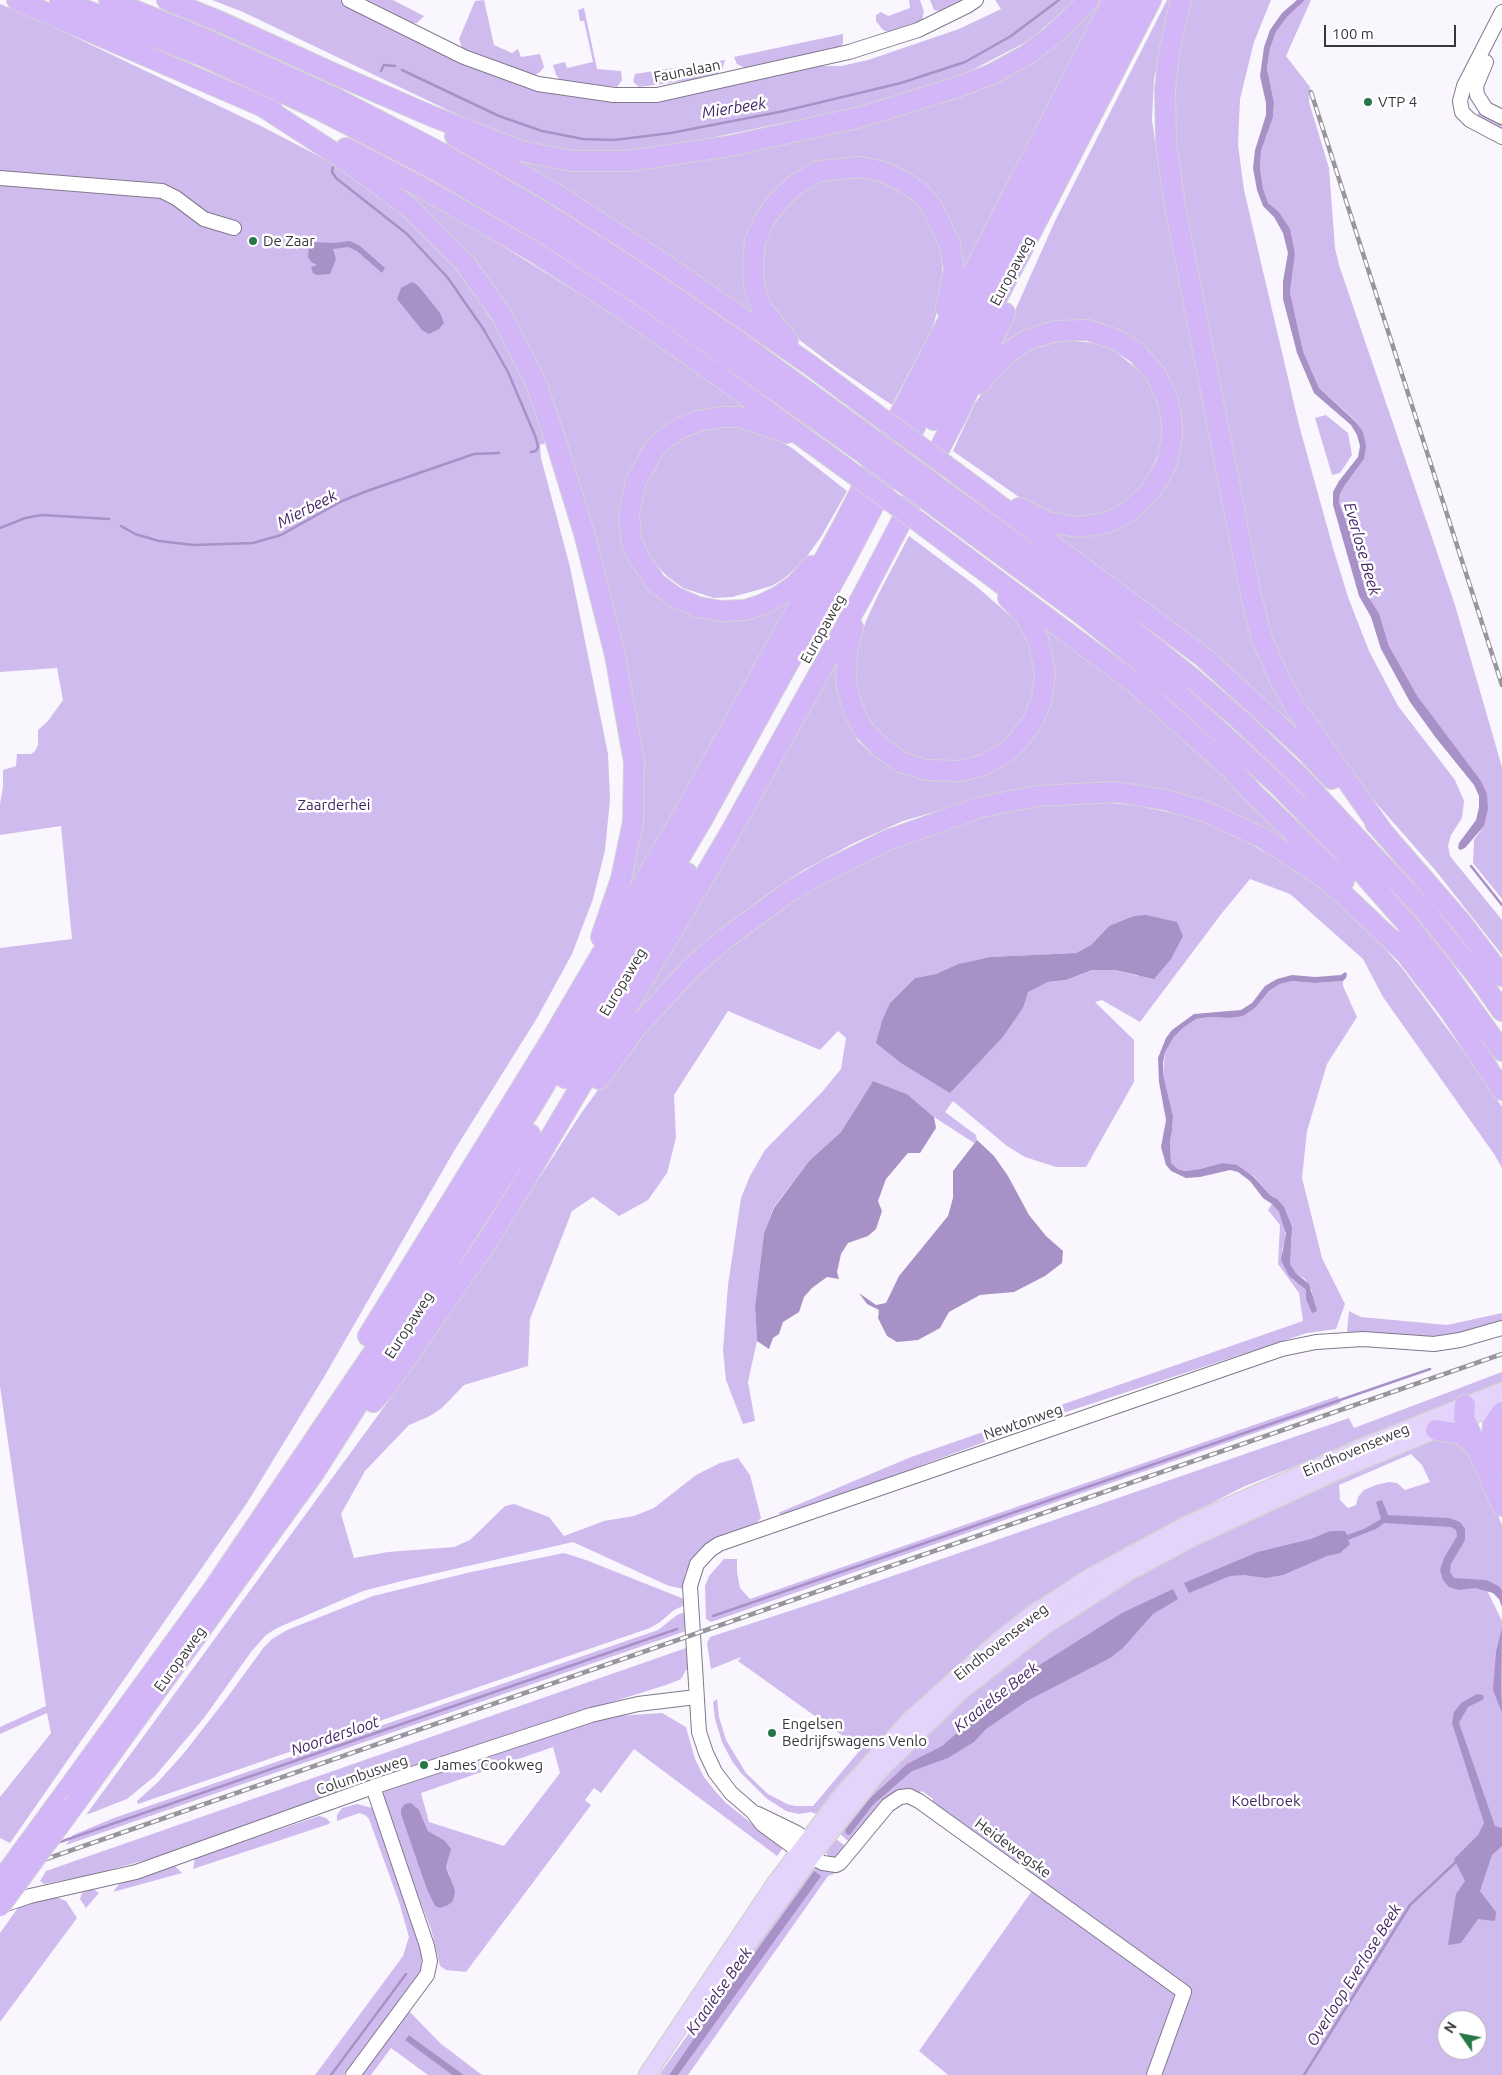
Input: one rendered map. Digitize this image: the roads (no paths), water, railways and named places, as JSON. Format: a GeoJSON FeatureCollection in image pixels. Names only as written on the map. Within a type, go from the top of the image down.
{"type":"FeatureCollection","features":[{"type":"Feature","properties":{"kind":"highway"},"geometry":{"type":"LineString","coordinates":[[17,0],[262,106],[421,187],[531,250],[625,310],[977,564],[1088,647],[1172,714],[1327,864],[1365,903],[1450,1011],[1502,1090]]}},
{"type":"Feature","properties":{"kind":"highway"},"geometry":{"type":"LineString","coordinates":[[60,0],[214,61],[320,110],[432,168],[542,232],[859,440]]}},
{"type":"Feature","properties":{"kind":"highway"},"geometry":{"type":"LineString","coordinates":[[109,0],[202,38],[335,98],[443,154],[548,215],[651,282],[859,440],[942,500],[1101,605],[1192,678],[1239,719],[1299,776],[1423,908],[1478,977],[1502,1011]]}},
{"type":"Feature","properties":{"kind":"highway"},"geometry":{"type":"LineString","coordinates":[[167,0],[221,22],[335,74],[521,151],[572,161],[628,162],[730,146],[860,116],[958,88],[992,74],[1025,56],[1052,36],[1089,0]]}},
{"type":"Feature","properties":{"kind":"highway"},"geometry":{"type":"LineString","coordinates":[[214,1588],[551,1040],[682,817],[842,527],[1114,0]]}},
{"type":"Feature","properties":{"kind":"highway","name":"Europaweg"},"geometry":{"type":"LineString","coordinates":[[0,1882],[214,1588],[420,1283],[537,1098],[702,820],[852,547],[1133,0]]}},
{"type":"Feature","properties":{"kind":"highway","name":"Europaweg"},"geometry":{"type":"LineString","coordinates":[[0,1906],[314,1473],[504,1177],[610,1004],[713,828],[857,568],[1151,0]]}},
{"type":"Feature","properties":{"kind":"highway"},"geometry":{"type":"LineString","coordinates":[[1181,0],[1169,53],[1165,90],[1166,143],[1176,215],[1251,596],[1262,639],[1280,680],[1295,707],[1383,832]]}},
{"type":"Feature","properties":{"kind":"highway"},"geometry":{"type":"LineString","coordinates":[[335,74],[448,132],[557,195],[664,264],[810,365],[1203,658],[1304,749],[1383,832],[1461,922],[1502,976]]}},
{"type":"Feature","properties":{"kind":"highway"},"geometry":{"type":"LineString","coordinates":[[262,106],[346,160],[409,207],[464,262],[501,314],[536,384],[556,442],[584,533],[615,655],[634,762],[633,822],[621,879],[603,933],[551,1040]]}},
{"type":"Feature","properties":{"kind":"highway"},"geometry":{"type":"LineString","coordinates":[[810,365],[762,309],[754,287],[753,261],[755,241],[765,219],[778,201],[795,185],[819,171],[838,168],[861,167],[883,172],[903,181],[920,193],[933,208],[942,224],[950,245],[954,270],[946,310],[929,358]]}},
{"type":"Feature","properties":{"kind":"highway"},"geometry":{"type":"LineString","coordinates":[[314,1473],[386,1386],[487,1242],[528,1177],[730,834],[865,591],[956,417],[1006,310],[1049,200]]}},
{"type":"Feature","properties":{"kind":"highway"},"geometry":{"type":"LineString","coordinates":[[956,417],[987,374],[1016,346],[1041,335],[1077,330],[1098,333],[1117,340],[1137,353],[1148,364],[1164,388],[1172,423],[1167,462],[1149,493],[1128,512],[1102,524],[1078,527],[1048,522],[956,473]]}},
{"type":"Feature","properties":{"kind":"highway"},"geometry":{"type":"LineString","coordinates":[[810,442],[739,417],[698,421],[681,428],[654,449],[636,481],[628,514],[631,540],[645,568],[656,583],[675,597],[698,607],[721,611],[745,610],[779,596],[795,585],[807,573],[842,527]]}},
{"type":"Feature","properties":{"kind":"highway"},"geometry":{"type":"LineString","coordinates":[[942,500],[1180,694],[1279,786],[1344,852],[1408,926],[1446,974],[1502,1051]]}},
{"type":"Feature","properties":{"kind":"highway"},"geometry":{"type":"LineString","coordinates":[[865,591],[850,638],[846,673],[849,700],[863,729],[889,755],[913,766],[944,772],[975,768],[1007,750],[1026,732],[1040,704],[1045,684],[1042,649],[1031,626],[977,564]]}},
{"type":"Feature","properties":{"kind":"highway"},"geometry":{"type":"LineString","coordinates":[[528,1177],[634,1030],[693,966],[726,938],[789,892],[826,870],[888,840],[981,807],[1037,796],[1116,792],[1166,800],[1204,811],[1263,838],[1318,874],[1342,893],[1404,952]]}},
{"type":"Feature","properties":{"kind":"highway"},"geometry":{"type":"LineString","coordinates":[[1501,1465],[1494,1450],[1492,1434],[1493,1425],[1502,1412]]}},
{"type":"Feature","properties":{"kind":"highway"},"geometry":{"type":"LineString","coordinates":[[1468,1413],[1476,1446],[1502,1506]]}},
{"type":"Feature","properties":{"kind":"highway"},"geometry":{"type":"LineString","coordinates":[[1468,1413],[1501,1465]]}},
{"type":"Feature","properties":{"kind":"highway"},"geometry":{"type":"LineString","coordinates":[[1436,1430],[1461,1434],[1476,1446]]}},
{"type":"Feature","properties":{"kind":"main road","name":"Eindhovenseweg"},"geometry":{"type":"LineString","coordinates":[[647,2075],[728,1952],[808,1849],[939,1711],[983,1672],[1050,1622],[1127,1573],[1194,1537],[1342,1469],[1436,1430],[1468,1413],[1502,1391]]}},
{"type":"Feature","properties":{"kind":"main road","name":"Eindhovenseweg"},"geometry":{"type":"LineString","coordinates":[[655,2075],[860,1774],[911,1719],[974,1661],[1033,1614],[1118,1561],[1196,1520],[1351,1452],[1468,1413],[1502,1405]]}},
{"type":"Feature","properties":{"kind":"street","name":"Faunalaan"},"geometry":{"type":"LineString","coordinates":[[348,0],[464,57],[538,84],[614,95],[657,95],[849,52],[918,30],[976,0]]}},
{"type":"Feature","properties":{"kind":"street"},"geometry":{"type":"LineString","coordinates":[[1502,12],[1464,86],[1460,100],[1462,112],[1470,120],[1502,137]]}},
{"type":"Feature","properties":{"kind":"street"},"geometry":{"type":"LineString","coordinates":[[1502,27],[1476,86],[1481,103],[1486,110],[1502,117]]}},
{"type":"Feature","properties":{"kind":"street"},"geometry":{"type":"LineString","coordinates":[[0,178],[162,191],[176,198],[204,219],[234,228]]}},
{"type":"Feature","properties":{"kind":"street","name":"Newtonweg"},"geometry":{"type":"LineString","coordinates":[[696,1697],[690,1586],[697,1564],[710,1550],[719,1544],[1282,1350],[1316,1342],[1363,1339],[1434,1344],[1460,1340],[1502,1328]]}},
{"type":"Feature","properties":{"kind":"street"},"geometry":{"type":"LineString","coordinates":[[696,1697],[701,1740],[715,1772],[731,1794],[753,1812],[762,1824],[808,1849]]}},
{"type":"Feature","properties":{"kind":"street","name":"Columbusweg"},"geometry":{"type":"LineString","coordinates":[[0,1906],[30,1896],[136,1872],[374,1787],[591,1715],[638,1704],[696,1697]]}},
{"type":"Feature","properties":{"kind":"street"},"geometry":{"type":"LineString","coordinates":[[353,2075],[427,1974],[430,1961],[427,1946],[374,1787]]}},
{"type":"Feature","properties":{"kind":"street","name":"Heidewegske"},"geometry":{"type":"LineString","coordinates":[[808,1849],[831,1864],[840,1863],[888,1805],[900,1797],[910,1796],[920,1801],[1184,1992],[1154,2075]]}},
{"type":"Feature","properties":{"kind":"waterway","name":"Mierbeek"},"geometry":{"type":"LineString","coordinates":[[402,70],[499,116],[542,131],[583,139],[614,140],[671,133],[784,111],[901,83],[965,62],[1011,36],[1059,0]]}},
{"type":"Feature","properties":{"kind":"waterway","name":"Mierbeek"},"geometry":{"type":"LineString","coordinates":[[381,71],[384,65],[395,66]]}},
{"type":"Feature","properties":{"kind":"waterway","name":"Mierbeek"},"geometry":{"type":"LineString","coordinates":[[333,167],[332,172],[336,178],[407,234],[448,278],[484,330],[508,372],[536,438],[538,447],[536,451],[531,452]]}},
{"type":"Feature","properties":{"kind":"waterway","name":"Mierbeek"},"geometry":{"type":"LineString","coordinates":[[121,526],[135,534],[159,541],[194,545],[253,543],[281,535],[342,501],[367,491],[474,454],[499,453]]}},
{"type":"Feature","properties":{"kind":"waterway","name":"Mierbeek"},"geometry":{"type":"LineString","coordinates":[[0,528],[25,518],[42,515],[109,519]]}},
{"type":"Feature","properties":{"kind":"waterway"},"geometry":{"type":"LineString","coordinates":[[1471,866],[1502,905]]}},
{"type":"Feature","properties":{"kind":"waterway"},"geometry":{"type":"LineString","coordinates":[[713,1616],[1430,1369]]}},
{"type":"Feature","properties":{"kind":"waterway","name":"Noordersloot"},"geometry":{"type":"LineString","coordinates":[[57,1843],[677,1629]]}},
{"type":"Feature","properties":{"kind":"waterway","name":"Overloop Everlose Beek"},"geometry":{"type":"LineString","coordinates":[[1304,2075],[1410,1905],[1458,1860]]}},
{"type":"Feature","properties":{"kind":"waterway","name":"Kraaielse Beek"},"geometry":{"type":"LineString","coordinates":[[331,2075],[406,1974]]}},
{"type":"Feature","properties":{"kind":"railway"},"geometry":{"type":"LineString","coordinates":[[1311,92],[1502,685]]}},
{"type":"Feature","properties":{"kind":"railway"},"geometry":{"type":"LineString","coordinates":[[0,1875],[1502,1354]]}},
{"type":"Feature","properties":{"kind":"place","name":"VTP 4"},"geometry":{"type":"Point","coordinates":[1368,102]}},
{"type":"Feature","properties":{"kind":"place","name":"De Zaar"},"geometry":{"type":"Point","coordinates":[253,241]}},
{"type":"Feature","properties":{"kind":"place","name":"Engelsen Bedrijfswagens Venlo"},"geometry":{"type":"Point","coordinates":[772,1733]}},
{"type":"Feature","properties":{"kind":"place","name":"James Cookweg"},"geometry":{"type":"Point","coordinates":[424,1765]}},
{"type":"Feature","properties":{"kind":"water label","name":"Everlose Beek"},"geometry":{"type":"Point","coordinates":[1362,549]}},
{"type":"Feature","properties":{"kind":"park label","name":"Zaarderhei"},"geometry":{"type":"Point","coordinates":[334,805]}},
{"type":"Feature","properties":{"kind":"park label","name":"Koelbroek"},"geometry":{"type":"Point","coordinates":[1266,1801]}}]}
